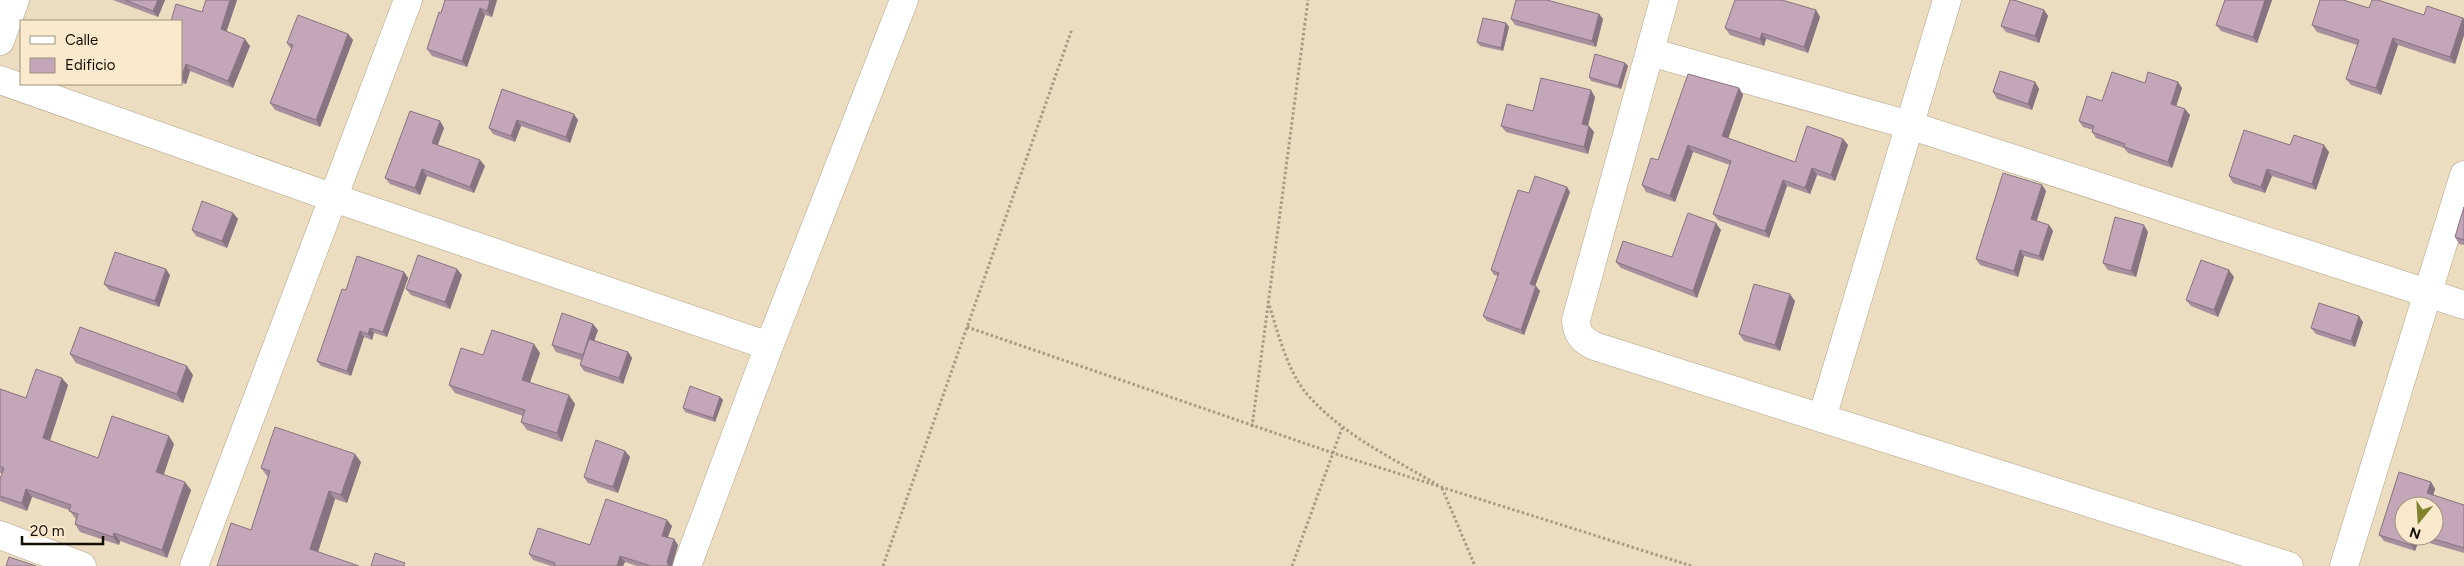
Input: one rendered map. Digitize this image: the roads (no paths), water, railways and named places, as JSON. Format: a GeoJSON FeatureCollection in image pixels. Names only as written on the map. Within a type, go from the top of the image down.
{"type":"FeatureCollection","features":[{"type":"Feature","properties":{"kind":"street"},"geometry":{"type":"LineString","coordinates":[[0,40],[15,0]]}},
{"type":"Feature","properties":{"kind":"street"},"geometry":{"type":"LineString","coordinates":[[194,566],[408,0]]}},
{"type":"Feature","properties":{"kind":"street"},"geometry":{"type":"LineString","coordinates":[[687,566],[769,346],[904,0]]}},
{"type":"Feature","properties":{"kind":"street"},"geometry":{"type":"LineString","coordinates":[[1664,0],[1576,320],[1577,332],[1583,340],[1594,346],[2289,566]]}},
{"type":"Feature","properties":{"kind":"street"},"geometry":{"type":"LineString","coordinates":[[1822,418],[1947,0]]}},
{"type":"Feature","properties":{"kind":"street"},"geometry":{"type":"LineString","coordinates":[[1650,52],[1909,125],[2464,305]]}},
{"type":"Feature","properties":{"kind":"street"},"geometry":{"type":"LineString","coordinates":[[0,80],[334,198],[769,346]]}},
{"type":"Feature","properties":{"kind":"street"},"geometry":{"type":"LineString","coordinates":[[2344,566],[2464,175]]}},
{"type":"Feature","properties":{"kind":"street"},"geometry":{"type":"LineString","coordinates":[[0,535],[82,566]]}}]}
